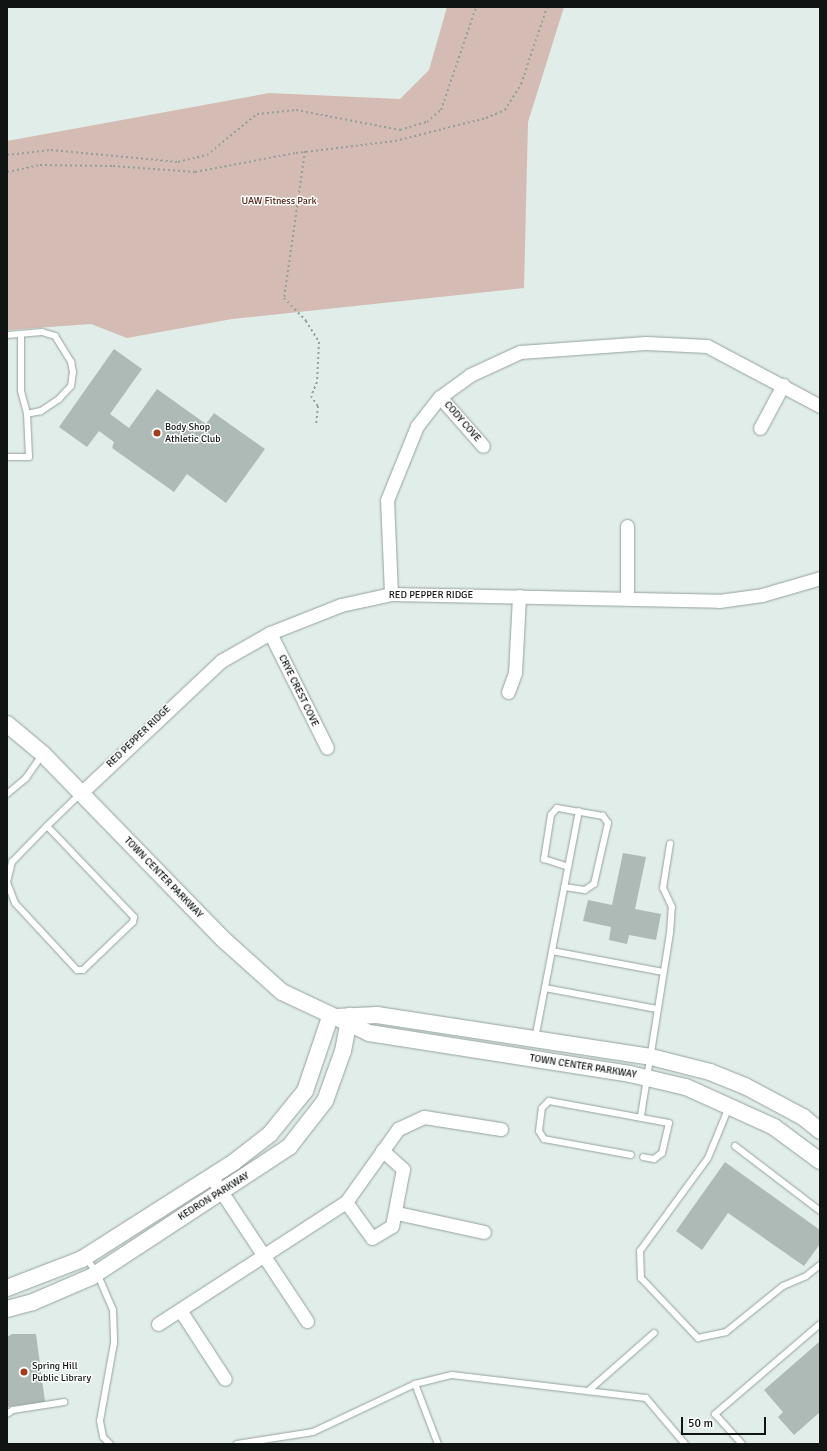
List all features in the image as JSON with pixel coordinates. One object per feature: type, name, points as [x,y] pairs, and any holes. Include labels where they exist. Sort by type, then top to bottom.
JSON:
[{"type":"street","points":[[391,594],[386,500],[417,426],[440,397],[470,375],[520,352],[646,343],[706,346],[783,385],[820,406]]},
{"type":"street","points":[[760,428],[783,385]]},
{"type":"street","name":"CODY COVE","points":[[440,397],[483,446]]},
{"type":"street","points":[[627,526],[627,598]]},
{"type":"street","name":"RED PEPPER RIDGE","points":[[81,792],[197,680],[221,661],[270,633],[341,605],[391,594],[719,601],[762,595],[820,578]]},
{"type":"street","points":[[508,692],[515,673],[519,596]]},
{"type":"street","name":"CRYE CREST COVE","points":[[270,633],[327,748]]},
{"type":"street","name":"TOWN CENTER PARKWAY","points":[[7,724],[43,754],[258,971],[282,992],[330,1017],[349,1020],[377,1015],[535,1041],[651,1057],[710,1072],[745,1086],[796,1113],[820,1131]]},
{"type":"street","name":"KEDRON PARKWAY","points":[[7,1288],[85,1257],[246,1153],[286,1118],[308,1084],[330,1017]]},
{"type":"street","name":"TOWN CENTER PARKWAY","points":[[349,1020],[369,1033],[647,1078],[686,1086],[730,1105],[774,1127],[820,1161]]},
{"type":"street","name":"KEDRON PARKWAY","points":[[7,1309],[33,1302],[97,1273],[276,1157],[303,1131],[325,1101],[343,1051],[349,1020]]},
{"type":"street","points":[[158,1324],[264,1258],[346,1202],[398,1129],[424,1117],[501,1129]]},
{"type":"street","points":[[346,1202],[372,1238],[392,1226],[397,1213],[403,1169],[382,1150]]},
{"type":"street","points":[[211,1176],[221,1194],[307,1321]]},
{"type":"street","points":[[397,1213],[484,1232]]},
{"type":"street","points":[[180,1310],[225,1378]]},
{"type":"lane","points":[[7,335],[42,332],[55,336],[71,362],[73,372],[71,386],[59,399],[41,411],[27,414]]},
{"type":"lane","points":[[7,457],[29,456],[27,414],[21,391],[21,334]]},
{"type":"lane","points":[[7,794],[26,778],[43,754]]},
{"type":"lane","points":[[47,826],[134,916],[133,922],[83,970],[77,970],[9,894],[8,872],[12,862],[47,826],[81,792]]},
{"type":"lane","points":[[564,887],[585,890],[594,884],[607,828],[603,816],[557,808],[551,814],[544,859],[568,867]]},
{"type":"lane","points":[[535,1041],[579,811]]},
{"type":"lane","points":[[641,1116],[651,1057],[672,907],[663,888],[670,844]]},
{"type":"lane","points":[[552,951],[663,972]]},
{"type":"lane","points":[[545,988],[657,1009]]},
{"type":"lane","points":[[631,1155],[544,1139],[539,1131],[542,1108],[549,1101],[669,1122],[662,1153],[654,1159],[643,1157]]},
{"type":"lane","points":[[730,1105],[708,1158],[640,1251],[640,1278],[698,1338],[726,1332],[784,1286],[820,1265]]},
{"type":"lane","points":[[735,1146],[820,1211]]},
{"type":"lane","points":[[85,1257],[97,1273],[113,1310],[114,1343],[100,1421],[103,1437],[110,1444]]},
{"type":"lane","points":[[742,1444],[715,1414],[820,1324]]},
{"type":"lane","points":[[588,1391],[654,1333]]},
{"type":"lane","points":[[237,1444],[313,1432],[415,1384],[452,1375],[646,1398],[685,1444]]},
{"type":"lane","points":[[415,1384],[438,1444]]},
{"type":"lane","points":[[7,1414],[13,1410],[64,1402]]},
{"type":"path","points":[[7,155],[50,150],[178,162],[206,155],[257,114],[296,110],[400,130],[427,122],[441,110],[476,7]]},
{"type":"path","points":[[7,172],[40,165],[113,166],[195,172],[305,152],[395,141],[505,110],[520,84],[547,7]]},
{"type":"path","points":[[305,152],[284,298],[306,321],[319,342],[317,382],[311,396],[318,406],[316,424]]},
{"type":"green space","name":"UAW Fitness Park","points":[[447,7],[564,7],[528,122],[524,288],[232,319],[127,338],[91,324],[7,330],[7,141],[269,93],[400,99],[429,70]]},
{"type":"building","points":[[114,349],[142,369],[110,414],[129,428],[157,389],[206,424],[214,413],[265,449],[226,503],[187,474],[174,492],[112,448],[114,442],[99,431],[87,447],[59,427]]},
{"type":"building","points":[[623,853],[646,857],[635,909],[661,914],[656,940],[629,935],[627,944],[609,940],[611,927],[583,921],[588,900],[612,905]]},
{"type":"building","points":[[725,1162],[820,1230],[820,1244],[804,1266],[728,1213],[702,1250],[676,1231]]},
{"type":"building","name":"Spring Hill Public Library","points":[[12,1334],[36,1334],[45,1402],[7,1407],[7,1337]]},
{"type":"building","points":[[819,1342],[820,1412],[794,1435],[778,1417],[783,1412],[764,1390]]},
{"type":"place","name":"Body Shop Athletic Club","points":[[157,433]]},
{"type":"place","name":"Spring Hill Public Library","points":[[24,1372]]}]
